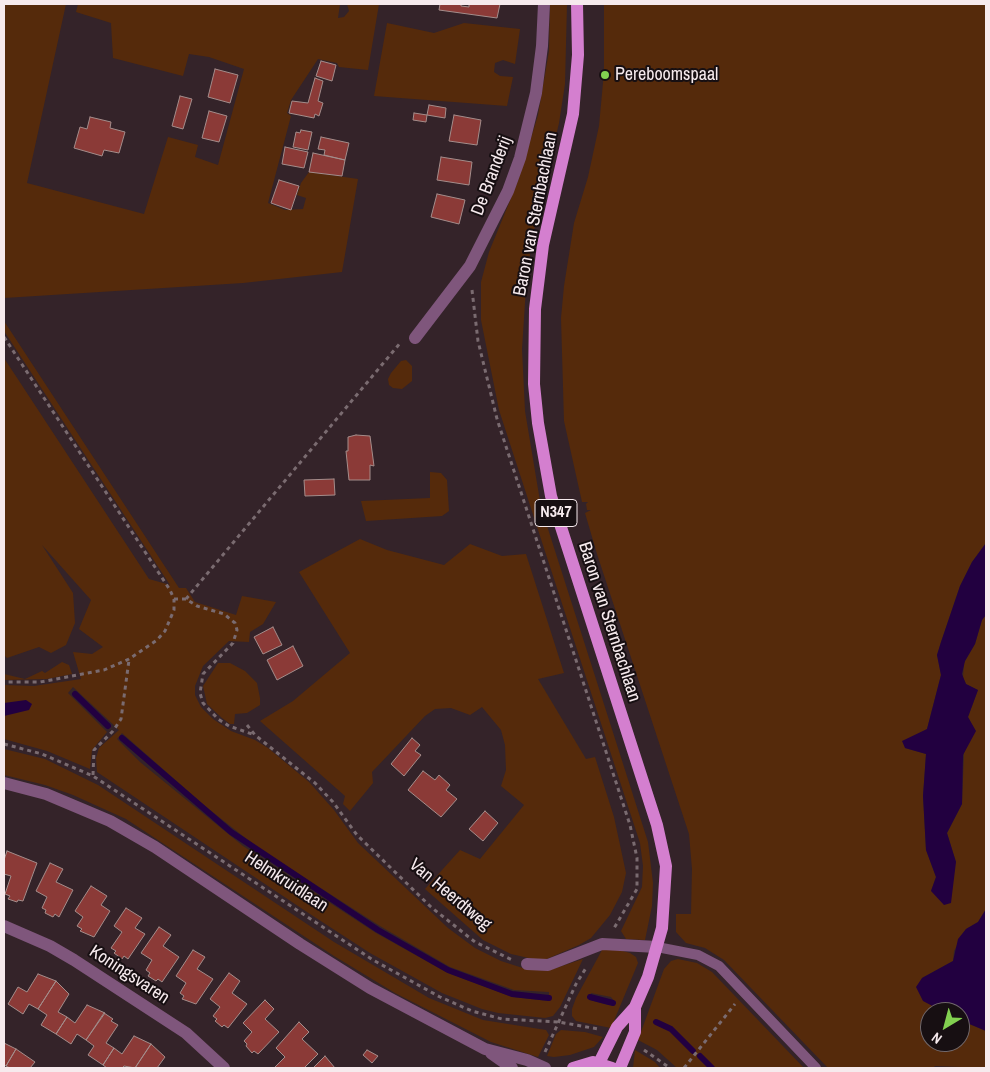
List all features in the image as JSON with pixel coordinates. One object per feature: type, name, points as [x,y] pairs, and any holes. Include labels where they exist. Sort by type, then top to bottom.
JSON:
[{"type":"main road","name":"Baron van Sternbachlaan","points":[[577,4],[578,55],[573,114],[543,245],[536,301],[534,344],[537,414],[551,496],[663,847],[666,866],[665,900],[657,947],[648,977],[635,1007],[617,1027],[599,1063]]},
{"type":"main road","name":"Baron van Sternbachlaan","points":[[620,1068],[635,1032],[635,1007]]},
{"type":"main road","points":[[572,1068],[586,1063],[599,1063],[612,1068]]},
{"type":"street","name":"De Branderij","points":[[411,336],[452,292],[470,266],[496,218],[520,158],[540,70],[544,4]]},
{"type":"street","points":[[4,782],[46,794],[118,825],[338,969],[426,1019],[485,1049],[512,1068]]},
{"type":"street","name":"Koningsvaren","points":[[4,926],[43,942],[74,960],[186,1033],[224,1068]]},
{"type":"street","points":[[527,964],[548,965],[602,944],[657,947]]},
{"type":"street","points":[[485,1049],[527,1060],[542,1067]]},
{"type":"lane","points":[[657,947],[685,951],[708,958],[719,966],[816,1068]]},
{"type":"path","points":[[470,266],[478,341],[497,419],[630,825],[637,858],[637,889],[620,920],[576,984],[558,1022],[542,1067]]},
{"type":"path","points":[[186,599],[411,336]]},
{"type":"path","points":[[4,337],[174,599],[174,610],[165,631],[150,647],[129,660],[104,670],[66,678],[40,682],[4,682]]},
{"type":"path","points":[[174,599],[186,599],[196,606],[224,614],[235,623],[237,630],[233,643],[204,674],[200,693],[208,710],[224,723],[256,735]]},
{"type":"path","points":[[93,776],[94,750],[113,731],[121,719],[129,660]]},
{"type":"path","name":"Van Heerdtweg","points":[[247,725],[256,735],[315,783],[333,802],[357,835],[448,922],[488,949],[527,964]]},
{"type":"path","name":"Helmkruidlaan","points":[[4,744],[42,754],[93,776],[373,960],[440,997],[472,1011],[502,1019],[558,1022]]},
{"type":"path","points":[[684,1068],[745,992]]},
{"type":"shaded area","points":[[4,4],[66,4],[27,183],[144,214],[168,137],[198,145],[195,157],[218,165],[244,69],[209,57],[189,54],[183,76],[113,58],[111,23],[76,12],[78,4],[340,4],[338,18],[344,17],[349,11],[347,4],[379,4],[368,70],[339,67],[337,63],[318,59],[291,100],[287,113],[291,116],[268,203],[285,210],[303,209],[306,198],[297,195],[301,183],[309,172],[358,179],[342,272],[243,283],[4,298]]},
{"type":"shaded area","points":[[550,4],[567,4],[565,84],[559,123],[535,225],[527,272],[522,349],[525,411],[541,507],[648,842],[653,883],[652,906],[645,940],[626,939],[621,931],[642,887],[643,866],[640,843],[499,410],[481,320],[481,282],[489,252],[518,181],[538,115],[549,51]]},
{"type":"shaded area","points":[[604,4],[986,4],[986,543],[972,562],[960,586],[941,642],[937,655],[941,675],[927,729],[905,748],[926,754],[923,796],[926,850],[936,877],[931,891],[956,862],[947,833],[962,804],[964,753],[974,729],[968,717],[978,690],[966,684],[963,678],[964,663],[975,644],[982,620],[986,615],[986,909],[978,922],[966,929],[954,951],[953,961],[922,978],[924,1001],[926,1002],[920,1002],[920,1052],[970,1052],[970,1024],[986,1031],[986,1068],[935,1066],[933,1068],[828,1068],[724,960],[705,948],[686,943],[676,932],[676,914],[691,914],[692,869],[689,834],[597,554],[585,513],[591,510],[587,510],[586,504],[588,502],[582,502],[564,421],[561,318],[564,286],[574,223],[588,177],[599,126],[604,72]]},
{"type":"shaded area","points":[[387,23],[434,33],[464,23],[520,29],[515,64],[503,60],[495,63],[494,72],[500,76],[513,77],[507,106],[374,96]]},
{"type":"shaded area","points":[[4,321],[179,588],[186,588],[195,602],[236,615],[242,596],[276,602],[263,624],[250,632],[249,642],[229,641],[203,666],[195,686],[195,695],[201,707],[213,719],[231,731],[255,740],[268,748],[309,782],[334,810],[358,843],[448,928],[475,948],[501,961],[529,970],[553,969],[583,959],[560,1007],[553,1016],[545,1018],[498,1013],[482,1009],[442,993],[370,953],[97,772],[96,758],[99,748],[119,730],[73,687],[68,693],[107,732],[92,750],[90,769],[47,751],[4,739],[4,685],[34,686],[81,679],[73,652],[92,654],[103,647],[79,629],[91,600],[42,545],[73,593],[75,623],[66,645],[51,653],[39,647],[7,658],[4,655],[4,358],[149,579],[170,585],[4,331]],"holes":[[[122,733],[205,806],[258,848],[380,926],[450,967],[514,990],[549,992],[549,1001],[513,997],[448,973],[376,933],[243,846],[140,762],[117,739]]]},
{"type":"shaded area","points":[[406,360],[412,366],[412,381],[402,389],[393,388],[389,385],[388,379],[401,361]]},
{"type":"shaded area","points":[[430,472],[441,473],[447,480],[449,511],[442,516],[366,521],[361,501],[430,498]]},
{"type":"shaded area","points":[[360,539],[387,550],[444,565],[470,544],[502,556],[526,554],[564,673],[538,679],[586,759],[595,757],[614,817],[626,873],[622,892],[610,915],[591,938],[579,945],[542,961],[511,954],[483,940],[425,889],[460,850],[480,859],[524,805],[501,786],[506,770],[505,745],[501,730],[482,707],[470,715],[451,708],[435,709],[425,716],[372,772],[373,783],[350,811],[343,804],[345,796],[260,721],[293,701],[350,653],[299,572]]},
{"type":"shaded area","points":[[986,543],[986,615],[982,620],[975,644],[965,661],[962,674],[966,684],[978,690],[968,717],[976,731],[963,755],[962,804],[947,833],[956,862],[951,903],[944,905],[931,891],[936,877],[926,850],[923,796],[926,754],[905,748],[902,741],[927,729],[941,675],[937,655],[941,642],[960,586],[972,562]]},
{"type":"shaded area","points":[[62,662],[69,665],[72,674],[47,679],[4,680],[4,674],[25,679],[42,671],[45,673]]},
{"type":"shaded area","points":[[218,663],[230,663],[245,671],[257,683],[260,705],[247,713],[235,714],[234,724],[230,724],[207,704],[203,686]]},
{"type":"shaded area","points":[[26,700],[32,704],[29,710],[4,716],[4,703]]},
{"type":"shaded area","points":[[4,749],[45,759],[98,785],[334,942],[429,998],[483,1020],[546,1030],[549,1035],[538,1057],[491,1042],[395,993],[334,956],[126,819],[73,795],[45,785],[4,775]]},
{"type":"shaded area","points":[[986,909],[986,1031],[970,1024],[970,1002],[925,1002],[916,987],[922,978],[953,961],[958,939],[966,929],[978,922]]},
{"type":"shaded area","points":[[612,948],[630,953],[636,957],[638,963],[611,1028],[576,1021],[572,1016],[572,1009],[576,998],[602,950]],"holes":[[[591,993],[611,997],[614,1001],[612,1005],[590,1000]]]},
{"type":"shaded area","points":[[678,959],[697,963],[712,972],[804,1068],[677,1068],[657,1050],[638,1040],[664,969],[671,961]]},
{"type":"shaded area","points":[[561,1030],[585,1032],[603,1037],[594,1047],[570,1055],[547,1056],[556,1034]]},
{"type":"shaded area","points":[[635,1050],[655,1062],[660,1068],[633,1068]]},
{"type":"building","points":[[440,4],[461,4],[461,6],[469,7],[469,4],[500,4],[497,18],[439,10]]},
{"type":"building","points":[[321,61],[336,65],[332,81],[316,76]]},
{"type":"building","points":[[215,69],[238,75],[230,103],[208,97]]},
{"type":"building","points":[[315,78],[323,81],[318,101],[323,103],[319,116],[315,114],[314,118],[289,113],[292,101],[308,103]]},
{"type":"building","points":[[180,96],[192,99],[183,129],[172,126]]},
{"type":"building","points":[[429,105],[446,108],[445,118],[427,115]]},
{"type":"building","points":[[209,111],[227,116],[219,142],[202,138]]},
{"type":"building","points":[[414,113],[427,115],[426,122],[413,120]]},
{"type":"building","points":[[454,115],[481,120],[477,145],[449,141]]},
{"type":"building","points":[[90,117],[111,122],[110,128],[125,132],[119,153],[104,150],[102,156],[74,148],[80,127],[87,129]]},
{"type":"building","points":[[301,130],[312,132],[308,150],[293,147],[296,132],[300,133]]},
{"type":"building","points":[[321,137],[349,143],[345,160],[324,155],[325,150],[318,149]]},
{"type":"building","points":[[285,147],[308,152],[304,168],[282,164]]},
{"type":"building","points":[[313,153],[345,160],[342,176],[309,172]]},
{"type":"building","points":[[441,157],[472,162],[469,185],[437,180]]},
{"type":"building","points":[[279,180],[299,186],[291,210],[271,203]]},
{"type":"building","points":[[437,194],[465,200],[459,224],[431,217]]},
{"type":"building","points":[[356,435],[370,436],[374,466],[370,465],[370,480],[349,480],[346,451],[348,451],[348,437]]},
{"type":"building","points":[[334,479],[335,495],[305,496],[304,480]]},
{"type":"building","points":[[273,627],[282,645],[263,654],[254,637]]},
{"type":"building","points":[[293,646],[303,666],[277,680],[267,660]]},
{"type":"building","points":[[412,738],[420,745],[415,751],[421,755],[404,776],[391,764]]},
{"type":"building","points":[[423,771],[435,780],[439,775],[450,785],[446,790],[457,799],[441,817],[408,790]]},
{"type":"building","points":[[485,811],[498,823],[483,841],[469,829]]},
{"type":"building","points":[[7,851],[37,863],[23,901],[18,900],[17,902],[8,899],[10,896],[5,894],[11,876],[4,874],[4,860]]},
{"type":"building","points":[[50,863],[63,869],[56,882],[73,890],[59,917],[55,914],[53,917],[45,913],[46,910],[42,908],[47,897],[36,891]]},
{"type":"building","points":[[91,886],[107,896],[101,905],[110,911],[94,937],[80,931],[82,929],[77,926],[83,917],[75,911]]},
{"type":"building","points":[[126,908],[142,918],[135,928],[145,934],[128,959],[124,956],[122,959],[111,948],[122,932],[114,926]]},
{"type":"building","points":[[159,927],[171,935],[163,946],[179,957],[162,982],[148,976],[150,973],[146,970],[152,960],[141,953]]},
{"type":"building","points":[[193,950],[205,957],[197,969],[213,979],[196,1004],[182,999],[184,996],[180,993],[186,983],[176,976]]},
{"type":"building","points":[[229,973],[240,981],[232,993],[247,1004],[228,1028],[224,1025],[222,1027],[215,1021],[217,1019],[213,1016],[220,1007],[210,999]]},
{"type":"building","points":[[38,974],[56,981],[38,1009],[29,1004],[23,1014],[8,1004],[18,987],[27,992]]},
{"type":"building","points":[[56,981],[69,994],[58,1012],[67,1017],[56,1034],[41,1025],[47,1015],[38,1009]]},
{"type":"building","points":[[265,1000],[274,1009],[265,1019],[279,1032],[258,1054],[254,1051],[252,1053],[244,1041],[252,1032],[243,1023]]},
{"type":"building","points":[[87,1005],[105,1013],[86,1040],[77,1034],[71,1044],[56,1034],[67,1017],[75,1023]]},
{"type":"building","points":[[104,1013],[113,1019],[111,1021],[118,1025],[106,1043],[114,1048],[103,1065],[88,1055],[94,1046],[86,1040]]},
{"type":"building","points":[[299,1022],[309,1032],[302,1039],[318,1054],[304,1068],[274,1068],[285,1057],[276,1048]]},
{"type":"building","points":[[134,1036],[151,1044],[135,1068],[124,1066],[122,1068],[107,1068],[103,1065],[114,1048],[122,1054]]},
{"type":"building","points":[[4,1043],[16,1049],[6,1066],[4,1065]]},
{"type":"building","points":[[151,1044],[165,1057],[157,1068],[135,1068]]},
{"type":"building","points":[[16,1049],[35,1062],[30,1068],[10,1068],[6,1066]]},
{"type":"building","points":[[367,1050],[378,1056],[372,1063],[363,1055]]},
{"type":"building","points":[[325,1056],[335,1068],[313,1068]]},
{"type":"waterway","points":[[75,694],[108,726]]},
{"type":"waterway","points":[[122,738],[231,832],[378,930],[448,970],[512,994],[549,998]]},
{"type":"waterway","points":[[590,997],[613,1003]]},
{"type":"waterway","points":[[656,1022],[671,1029],[693,1051]]},
{"type":"waterway","points":[[700,1056],[712,1068]]},
{"type":"place","name":"Pereboomspaal","points":[[605,75]]}]
